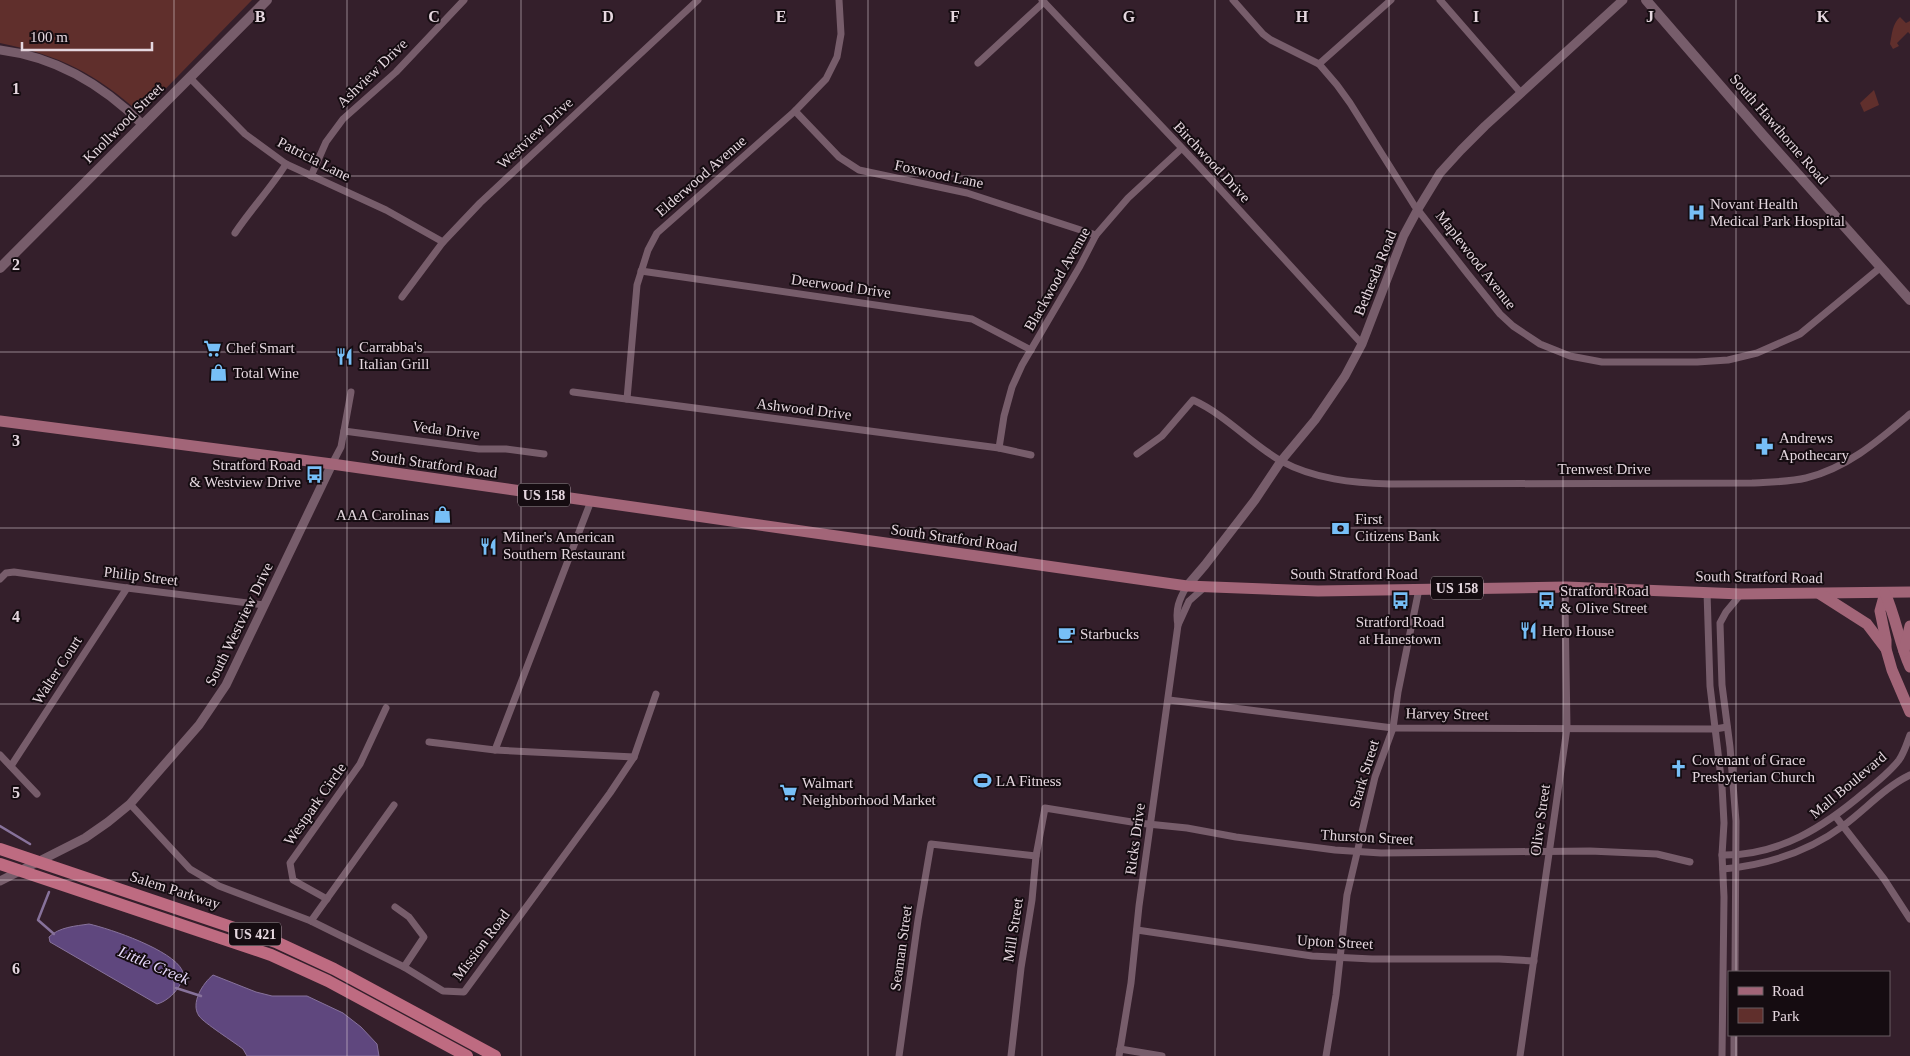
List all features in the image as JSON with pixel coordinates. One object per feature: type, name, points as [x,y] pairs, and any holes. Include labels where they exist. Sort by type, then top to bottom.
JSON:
[{"type":"highway","name":"Salem Parkway","points":[[0,850],[276,942],[334,969],[494,1056]]},
{"type":"highway","name":"Salem Parkway","points":[[0,864],[271,955],[328,981],[467,1056]]},
{"type":"main road","name":"Knollwood Street","points":[[0,268],[267,0]]},
{"type":"main road","name":"South Hawthorne Road","points":[[1646,0],[1910,300]]},
{"type":"main road","name":"South Stratford Road","points":[[0,421],[332,464],[1187,586],[1318,591],[1566,587],[1741,594],[1910,592]]},
{"type":"main road","points":[[1885,593],[1880,611],[1886,649],[1892,670],[1910,712]]},
{"type":"main road","points":[[1885,593],[1910,667]]},
{"type":"main road","points":[[1820,594],[1867,624],[1886,649]]},
{"type":"main road","points":[[1904,651],[1910,626]]},
{"type":"street","name":"Ashview Drive","points":[[311,176],[326,142],[343,120],[396,72],[464,0]]},
{"type":"street","name":"Westview Drive","points":[[402,297],[444,242],[480,203],[698,0]]},
{"type":"street","name":"Elderwood Avenue","points":[[627,399],[637,285],[648,250],[657,233],[795,111],[826,78],[836,57],[841,34],[839,0]]},
{"type":"street","name":"Maplewood Avenue","points":[[1234,0],[1267,37],[1283,47],[1319,64],[1346,97],[1418,209],[1495,308],[1513,326],[1540,344],[1570,356],[1602,362],[1728,360],[1757,353],[1800,334],[1881,267]]},
{"type":"street","points":[[1319,64],[1391,0]]},
{"type":"street","points":[[1440,0],[1521,93]]},
{"type":"street","name":"Bethesda Road","points":[[1187,586],[1202,570],[1255,500],[1281,461],[1330,398],[1362,344],[1404,235],[1440,173],[1460,150],[1623,0]]},
{"type":"street","points":[[978,63],[1043,1]]},
{"type":"street","name":"Birchwood Drive","points":[[1043,1],[1362,344]]},
{"type":"street","points":[[0,50],[35,57],[69,70],[103,90],[126,108],[143,125]]},
{"type":"street","name":"Patricia Lane","points":[[189,77],[245,134],[286,164],[355,195],[444,242]]},
{"type":"street","name":"Foxwood Lane","points":[[795,111],[832,151],[848,165],[859,170],[967,193],[1096,235]]},
{"type":"street","name":"Blackwood Avenue","points":[[999,448],[1004,416],[1012,387],[1096,235],[1128,198],[1181,149]]},
{"type":"street","points":[[235,233],[252,208],[272,186],[286,164]]},
{"type":"street","name":"Deerwood Drive","points":[[641,271],[972,319],[1032,350]]},
{"type":"street","points":[[332,464],[341,447],[350,392]]},
{"type":"street","name":"Ashwood Drive","points":[[573,392],[999,448],[1031,455]]},
{"type":"street","name":"Trenwest Drive","points":[[1137,454],[1162,436],[1193,400],[1209,407],[1281,461],[1317,475],[1353,483],[1771,482],[1805,478],[1842,465],[1877,443],[1910,414]]},
{"type":"street","name":"Veda Drive","points":[[344,431],[479,449],[506,449],[544,454]]},
{"type":"street","name":"South Westview Drive","points":[[0,881],[85,838],[108,822],[130,804],[199,725],[221,693],[332,464]]},
{"type":"street","points":[[495,750],[591,501]]},
{"type":"street","name":"Philip Street","points":[[0,579],[6,573],[14,572],[264,605]]},
{"type":"street","name":"Ricks Drive","points":[[1178,625],[1176,615],[1179,599],[1187,586]]},
{"type":"street","name":"Ricks Drive","points":[[1119,1053],[1131,983],[1178,625],[1189,601],[1206,586]]},
{"type":"street","name":"Olive Street","points":[[1520,1056],[1567,728],[1566,587]]},
{"type":"street","name":"Walter Court","points":[[11,766],[126,588]]},
{"type":"street","name":"Stark Street","points":[[1326,1056],[1347,895],[1356,850],[1375,777],[1393,728],[1398,692],[1419,589]]},
{"type":"street","points":[[1707,592],[1709,608],[1708,655],[1723,814],[1722,855],[1726,991],[1722,1056]]},
{"type":"street","points":[[1735,971],[1736,821],[1734,784],[1722,685],[1720,623],[1726,612],[1741,594]]},
{"type":"street","points":[[429,742],[495,750],[634,757],[656,694]]},
{"type":"street","name":"Harvey Street","points":[[1169,700],[1393,728],[1715,729],[1727,727]]},
{"type":"street","name":"Westpark Circle","points":[[327,899],[294,880],[290,863],[360,764],[386,708]]},
{"type":"street","name":"Mall Boulevard","points":[[1722,855],[1735,855],[1775,847],[1813,831],[1836,816],[1885,775],[1900,759],[1910,735]]},
{"type":"street","points":[[0,755],[37,794]]},
{"type":"street","name":"Mission Road","points":[[130,804],[190,869],[219,886],[311,921],[404,967],[443,991],[464,992],[610,793],[634,757]]},
{"type":"street","name":"Mall Boulevard","points":[[1723,869],[1756,864],[1792,854],[1820,843],[1844,826],[1894,783],[1910,775]]},
{"type":"street","points":[[311,921],[394,805]]},
{"type":"street","name":"Thurston Street","points":[[1045,808],[1335,850],[1381,853],[1549,851],[1657,854],[1690,862]]},
{"type":"street","name":"Mill Street","points":[[1010,1056],[1032,900],[1036,856],[1045,808]]},
{"type":"street","points":[[1836,816],[1910,919]]},
{"type":"street","points":[[1790,841],[1792,854]]},
{"type":"street","name":"Seaman Street","points":[[899,1056],[918,920],[931,844],[1036,856]]},
{"type":"street","points":[[395,907],[409,917],[424,937],[404,967]]},
{"type":"street","points":[[1723,910],[1736,910]]},
{"type":"street","name":"Upton Street","points":[[1137,930],[1235,943],[1285,953],[1340,958],[1534,961]]},
{"type":"street","points":[[1734,1036],[1734,1056]]},
{"type":"street","points":[[1119,1053],[1162,1056]]},
{"type":"green space","points":[[0,0],[252,0],[141,114],[108,87],[76,68],[41,54],[0,43]]},
{"type":"green space","points":[[1900,17],[1906,23],[1910,21],[1910,34],[1908,32],[1897,43],[1899,46],[1893,49],[1890,44],[1892,33],[1895,23]]},
{"type":"green space","points":[[1874,90],[1879,105],[1864,112],[1860,103]]},
{"type":"water","points":[[89,924],[140,941],[176,962],[183,972],[178,988],[169,998],[157,1004],[50,942],[49,937],[58,931],[68,927]]},
{"type":"water","points":[[213,975],[256,992],[272,996],[307,996],[343,1013],[361,1027],[377,1044],[379,1056],[247,1056],[243,1049],[199,1016],[196,1005],[197,999],[205,983]]},
{"type":"waterway","name":"Little Creek","points":[[0,826],[30,844]]},
{"type":"waterway","name":"Little Creek","points":[[49,892],[38,920],[54,934]]},
{"type":"waterway","name":"Little Creek","points":[[176,988],[201,996]]},
{"type":"place","name":"Novant Health Medical Park Hospital","points":[[1696,213]]},
{"type":"place","name":"Chef Smart","points":[[212,348]]},
{"type":"place","name":"Carrabba's Italian Grill","points":[[345,356]]},
{"type":"place","name":"Total Wine","points":[[219,373]]},
{"type":"place","name":"Andrews Apothecary","points":[[1765,447]]},
{"type":"place","name":"Stratford Road & Westview Drive","points":[[315,474]]},
{"type":"place","name":"AAA Carolinas","points":[[443,515]]},
{"type":"place","name":"First Citizens Bank","points":[[1341,528]]},
{"type":"place","name":"Milner's American Southern Restaurant","points":[[489,546]]},
{"type":"place","name":"Stratford Road & Olive Street","points":[[1546,600]]},
{"type":"place","name":"Stratford Road at Hanestown","points":[[1400,601]]},
{"type":"place","name":"Hero House","points":[[1528,631]]},
{"type":"place","name":"Starbucks","points":[[1066,634]]},
{"type":"place","name":"Covenant of Grace Presbyterian Church","points":[[1678,769]]},
{"type":"place","name":"LA Fitness","points":[[982,781]]},
{"type":"place","name":"Walmart Neighborhood Market","points":[[788,792]]}]
